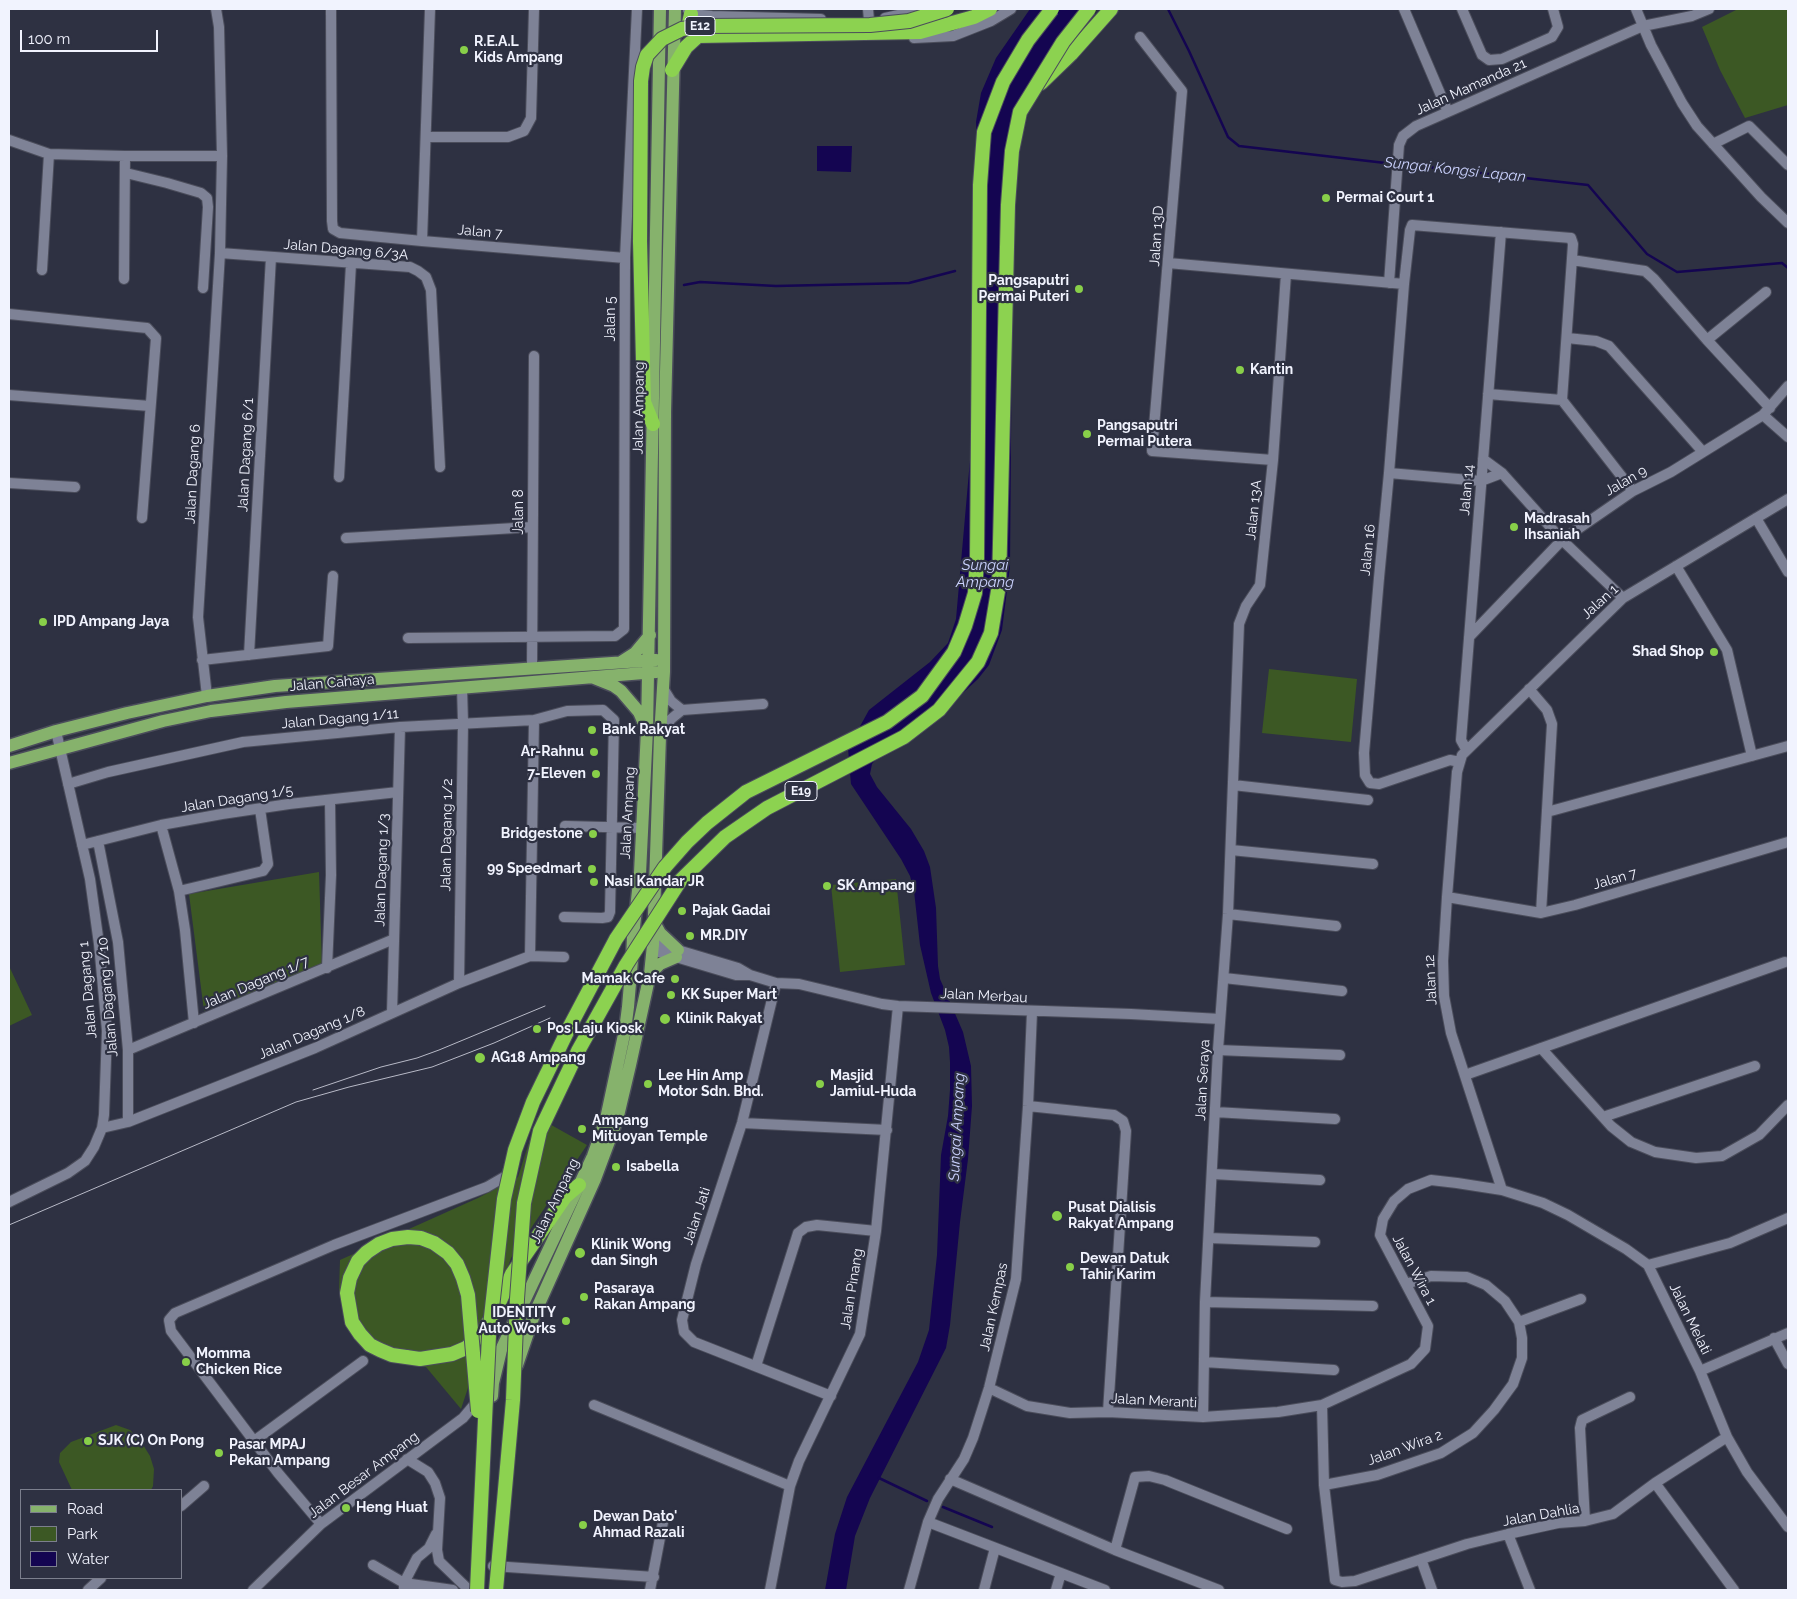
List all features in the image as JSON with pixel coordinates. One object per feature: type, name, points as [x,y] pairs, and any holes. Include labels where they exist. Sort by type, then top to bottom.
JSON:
[{"type":"highway","name":"E12","points":[[657,416],[644,402],[640,241],[640,81],[642,67],[647,55],[662,39],[682,29],[702,26],[870,25],[909,21],[947,9]]},
{"type":"highway","name":"E12","points":[[672,70],[686,46],[698,36],[920,32],[974,17],[990,9]]},
{"type":"highway","name":"E19","points":[[477,1590],[489,1335],[504,1199],[515,1150],[533,1102],[569,1028],[616,939],[665,867],[687,842],[707,823],[746,792],[887,722],[922,696],[954,652],[964,626],[975,593],[978,558],[980,184],[984,132],[1003,82],[1028,40],[1052,9]]},
{"type":"highway","name":"E19","points":[[496,1590],[513,1400],[517,1299],[524,1203],[540,1131],[578,1051],[626,965],[680,882],[725,837],[767,808],[904,737],[939,710],[978,662],[991,633],[999,584],[1008,205],[1012,151],[1020,112],[1063,42],[1090,9]]},
{"type":"highway","points":[[1036,88],[1071,54],[1111,9]]},
{"type":"highway","points":[[689,12],[691,29],[698,36]]},
{"type":"highway","points":[[483,1466],[468,1295],[457,1264],[448,1253],[434,1243],[421,1238],[392,1239],[379,1244],[367,1252],[358,1261],[350,1278],[346,1292],[352,1322],[370,1345],[392,1355],[406,1357],[420,1358],[452,1354],[466,1348],[482,1334],[498,1306],[512,1274],[565,1197],[580,1184]]},
{"type":"main road","name":"Jalan Ampang","points":[[490,1590],[508,1391],[534,1315],[595,1178],[617,1120],[650,974],[653,945],[664,666],[657,416],[660,9]]},
{"type":"main road","name":"Jalan Ampang","points":[[471,1590],[489,1441],[493,1383],[501,1350],[593,1156],[606,1119],[625,1030],[643,828],[657,416],[673,114],[672,70],[675,9]]},
{"type":"main road","points":[[621,662],[635,653],[650,635]]},
{"type":"main road","name":"Jalan Cahaya","points":[[9,746],[56,731],[127,713],[207,696],[275,686],[621,662],[664,666]]},
{"type":"main road","name":"Jalan Cahaya","points":[[9,763],[162,721],[211,712],[286,702],[591,677],[649,666]]},
{"type":"main road","points":[[591,677],[614,686],[621,691],[638,712],[647,730]]},
{"type":"main road","points":[[632,960],[642,948],[653,945],[645,936],[647,898],[640,873]]},
{"type":"main road","points":[[650,974],[660,964],[677,954],[660,933],[654,922]]},
{"type":"street","name":"Jalan Dagang 6","points":[[207,696],[198,617],[220,254],[222,156],[219,28],[216,9]]},
{"type":"street","name":"Jalan 7","points":[[331,9],[333,228],[340,233],[625,258]]},
{"type":"street","points":[[422,241],[430,9]]},
{"type":"street","points":[[427,137],[508,137],[524,131],[531,118],[534,9]]},
{"type":"street","name":"Jalan 5","points":[[532,637],[615,636],[624,629],[625,258],[637,9]]},
{"type":"street","points":[[868,9],[869,20]]},
{"type":"street","points":[[689,12],[869,20],[926,9]]},
{"type":"street","points":[[859,33],[910,38],[953,36],[991,21],[1011,9]]},
{"type":"street","points":[[1404,9],[1448,112]]},
{"type":"street","points":[[1462,9],[1482,55],[1489,60],[1502,59],[1552,37],[1558,27],[1553,9]]},
{"type":"street","points":[[1636,9],[1651,45],[1682,103],[1697,126],[1761,197],[1788,223]]},
{"type":"street","name":"Jalan Mamanda 21","points":[[1389,283],[1399,145],[1404,136],[1416,126],[1643,26],[1692,16],[1709,9]]},
{"type":"street","name":"Jalan 13D","points":[[1140,37],[1182,91],[1152,451],[1273,460]]},
{"type":"street","points":[[1713,144],[1749,126],[1788,164]]},
{"type":"street","points":[[9,140],[50,154],[222,156]]},
{"type":"street","points":[[42,270],[50,154]]},
{"type":"street","points":[[124,279],[125,156]]},
{"type":"street","points":[[126,173],[201,193],[207,198],[203,288]]},
{"type":"street","name":"Jalan 16","points":[[1460,762],[1450,760],[1380,784],[1370,783],[1365,775],[1364,753],[1410,230],[1412,225],[1501,232]]},
{"type":"street","points":[[1501,232],[1570,238],[1573,244],[1562,400],[1633,491]]},
{"type":"street","name":"Jalan 14","points":[[1466,749],[1461,740],[1501,232]]},
{"type":"street","name":"Jalan Dagang 6/3A","points":[[220,254],[410,267],[426,277],[431,290],[440,467]]},
{"type":"street","name":"Jalan Dagang 6/1","points":[[249,655],[271,258]]},
{"type":"street","points":[[1572,260],[1645,271],[1707,340],[1788,437]]},
{"type":"street","points":[[1168,263],[1404,284]]},
{"type":"street","points":[[339,477],[351,264]]},
{"type":"street","name":"Jalan 13A","points":[[1234,744],[1239,624],[1246,606],[1260,585],[1273,460],[1286,274]]},
{"type":"street","points":[[1707,340],[1766,292]]},
{"type":"street","points":[[9,314],[147,328],[156,338],[142,518]]},
{"type":"street","points":[[1567,338],[1596,341],[1609,346],[1703,452]]},
{"type":"street","name":"Jalan 8","points":[[532,669],[534,356]]},
{"type":"street","name":"Jalan 9","points":[[1469,637],[1562,540],[1633,491],[1671,472],[1766,412],[1788,386]]},
{"type":"street","points":[[1488,394],[1562,400]]},
{"type":"street","points":[[9,395],[150,406]]},
{"type":"street","points":[[1483,459],[1502,473],[1562,540],[1623,598]]},
{"type":"street","points":[[1389,474],[1481,481],[1502,473]]},
{"type":"street","points":[[9,483],[75,487]]},
{"type":"street","name":"Jalan 1","points":[[1460,762],[1466,749],[1623,598],[1788,499]]},
{"type":"street","points":[[1756,518],[1788,572]]},
{"type":"street","points":[[346,538],[532,527]]},
{"type":"street","points":[[1676,566],[1726,650],[1752,756]]},
{"type":"street","points":[[202,660],[328,646],[333,576]]},
{"type":"street","points":[[408,638],[532,637]]},
{"type":"street","name":"Jalan Dagang 1/2","points":[[459,983],[462,687]]},
{"type":"street","points":[[663,688],[671,701],[682,710]]},
{"type":"street","points":[[1528,689],[1547,710],[1552,724],[1541,913]]},
{"type":"street","points":[[660,736],[671,719],[682,710],[763,704]]},
{"type":"street","name":"Jalan Dagang 1/11","points":[[68,784],[108,772],[243,742],[400,727],[534,720],[567,711],[603,710],[614,720],[612,827]]},
{"type":"street","points":[[534,720],[530,956],[564,956]]},
{"type":"street","name":"Jalan Dagang 1/3","points":[[392,1013],[400,727]]},
{"type":"street","name":"Jalan Dagang 1","points":[[9,1202],[68,1173],[84,1161],[94,1147],[102,1128],[104,1116],[107,1031],[99,944],[90,880],[56,731]]},
{"type":"street","name":"Jalan Seraya","points":[[1203,1417],[1205,1302],[1218,1050],[1228,914],[1234,744]]},
{"type":"street","points":[[1547,812],[1788,746]]},
{"type":"street","name":"Jalan 12","points":[[1460,762],[1457,772],[1447,897],[1443,961],[1444,996],[1450,1033],[1502,1190]]},
{"type":"street","points":[[1233,786],[1368,800]]},
{"type":"street","name":"Jalan Dagang 1/5","points":[[82,846],[161,826],[222,814],[289,804],[398,792]]},
{"type":"street","points":[[327,968],[331,874],[330,800]]},
{"type":"street","points":[[179,891],[263,871],[268,864],[260,809]]},
{"type":"street","points":[[161,826],[179,891],[194,1023]]},
{"type":"street","points":[[565,826],[643,828]]},
{"type":"street","points":[[564,916],[608,917],[611,896],[612,827]]},
{"type":"street","name":"Jalan Dagang 1/10","points":[[98,841],[118,942],[128,1050],[128,1122]]},
{"type":"street","name":"Jalan 7","points":[[1447,897],[1541,913],[1575,905],[1788,842]]},
{"type":"street","points":[[1231,850],[1373,864]]},
{"type":"street","points":[[1228,914],[1336,926]]},
{"type":"street","name":"Jalan Dagang 1/7","points":[[128,1050],[394,939]]},
{"type":"street","name":"Jalan Merbau","points":[[653,945],[661,945],[677,954],[736,975],[750,975],[776,983],[799,984],[882,1004],[1220,1019]]},
{"type":"street","name":"Jalan Dagang 1/8","points":[[102,1128],[128,1122],[315,1048],[459,983],[530,956]]},
{"type":"street","points":[[1465,1075],[1786,962]]},
{"type":"street","points":[[1224,978],[1342,991]]},
{"type":"street","name":"Jalan Jati","points":[[776,983],[742,1123],[696,1264],[682,1320],[684,1332],[694,1342],[830,1396]]},
{"type":"street","name":"Jalan Pinang","points":[[770,1590],[790,1486],[860,1334],[876,1231],[887,1130],[892,1052],[903,1006]]},
{"type":"street","name":"Jalan Kempas","points":[[909,1590],[928,1522],[938,1499],[964,1459],[973,1438],[989,1388],[1016,1279],[1028,1106],[1032,1012]]},
{"type":"street","points":[[1541,1048],[1603,1117],[1631,1142],[1655,1152],[1696,1158],[1722,1156],[1759,1135],[1788,1105]]},
{"type":"street","points":[[1218,1050],[1340,1055]]},
{"type":"street","points":[[1603,1117],[1755,1066]]},
{"type":"street","points":[[321,1524],[278,1473],[170,1330],[168,1320],[175,1313],[334,1245],[497,1182],[506,1176],[511,1167],[550,1077]]},
{"type":"street","points":[[1028,1106],[1114,1115],[1123,1121],[1126,1131],[1108,1412]]},
{"type":"street","points":[[1215,1112],[1336,1118]]},
{"type":"street","points":[[742,1123],[887,1130]]},
{"type":"street","points":[[1213,1174],[1320,1180]]},
{"type":"street","name":"Jalan Wira 1","points":[[1322,1405],[1411,1364],[1425,1349],[1428,1326],[1380,1235],[1383,1219],[1394,1201],[1408,1189],[1431,1180],[1502,1190]]},
{"type":"street","name":"Jalan Melati","points":[[1502,1190],[1543,1203],[1568,1215],[1626,1249],[1648,1265],[1700,1371],[1727,1437],[1747,1472],[1788,1527]]},
{"type":"street","points":[[1648,1265],[1730,1242],[1788,1218]]},
{"type":"street","points":[[756,1366],[798,1233],[806,1227],[817,1225],[876,1231]]},
{"type":"street","points":[[1209,1238],[1315,1242]]},
{"type":"street","name":"Jalan Wira 2","points":[[1324,1485],[1377,1476],[1441,1453],[1473,1433],[1494,1410],[1512,1384],[1522,1358],[1522,1338],[1519,1322],[1505,1301],[1486,1285],[1467,1277],[1431,1276],[1406,1284]]},
{"type":"street","points":[[1519,1322],[1581,1299]]},
{"type":"street","points":[[1205,1302],[1373,1306]]},
{"type":"street","points":[[1700,1371],[1788,1333]]},
{"type":"street","points":[[1774,1338],[1788,1364]]},
{"type":"street","points":[[254,1441],[363,1361]]},
{"type":"street","points":[[1204,1362],[1334,1370]]},
{"type":"street","name":"Jalan Besar Ampang","points":[[253,1590],[321,1524],[463,1418],[493,1383]]},
{"type":"street","name":"Jalan Meranti","points":[[989,1388],[1027,1406],[1070,1413],[1108,1412],[1203,1417],[1278,1412],[1322,1405]]},
{"type":"street","points":[[1585,1521],[1580,1428],[1582,1420],[1630,1397]]},
{"type":"street","points":[[594,1405],[790,1486]]},
{"type":"street","points":[[1322,1405],[1324,1485]]},
{"type":"street","name":"Jalan Dahlia","points":[[1324,1485],[1335,1580],[1342,1582],[1355,1581],[1467,1544],[1508,1534],[1558,1524],[1585,1521],[1613,1514],[1655,1482],[1727,1437]]},
{"type":"street","points":[[407,1459],[428,1472],[435,1483],[440,1498],[437,1532],[439,1561],[471,1590]]},
{"type":"street","points":[[1115,1550],[1135,1476],[1150,1476],[1165,1480],[1287,1529]]},
{"type":"street","points":[[950,1479],[1115,1550],[1219,1590]]},
{"type":"street","points":[[1655,1482],[1734,1590]]},
{"type":"street","points":[[182,1505],[204,1486]]},
{"type":"street","points":[[650,1590],[663,1522]]},
{"type":"street","points":[[928,1522],[1105,1590]]},
{"type":"street","points":[[404,1587],[417,1558],[429,1548],[437,1532]]},
{"type":"street","points":[[1508,1534],[1530,1590]]},
{"type":"street","points":[[984,1590],[995,1548]]},
{"type":"street","points":[[1421,1559],[1432,1590]]},
{"type":"street","points":[[373,1565],[404,1587],[453,1590]]},
{"type":"street","points":[[492,1566],[654,1577]]},
{"type":"street","points":[[1056,1590],[1061,1573]]},
{"type":"street","points":[[88,1590],[100,1579]]},
{"type":"green space","points":[[1738,9],[1788,9],[1788,105],[1745,118],[1720,70],[1702,27]]},
{"type":"green space","points":[[1269,669],[1357,679],[1351,742],[1262,733]]},
{"type":"green space","points":[[319,872],[322,965],[204,1011],[189,894]]},
{"type":"green space","points":[[896,879],[905,965],[840,972],[831,885]]},
{"type":"green space","points":[[9,966],[32,1015],[9,1026]]},
{"type":"green space","points":[[537,1117],[587,1145],[511,1258],[461,1409],[426,1367],[382,1358],[346,1317],[339,1291],[340,1260],[478,1198],[518,1177]]},
{"type":"green space","points":[[116,1425],[130,1430],[140,1440],[150,1456],[154,1469],[152,1489],[72,1489],[59,1462],[60,1453],[71,1442]]},
{"type":"water","name":"Sungai Ampang","points":[[1030,9],[1084,9],[1021,112],[1013,191],[1010,566],[1002,630],[989,665],[978,679],[952,703],[877,758],[872,764],[870,774],[877,787],[911,829],[924,851],[930,867],[936,908],[940,979],[963,1032],[971,1066],[972,1106],[968,1159],[950,1325],[946,1348],[870,1498],[855,1536],[846,1590],[825,1590],[835,1534],[847,1497],[918,1362],[929,1330],[937,1255],[941,1155],[948,1116],[950,1090],[949,1047],[945,1030],[931,993],[920,945],[914,891],[910,876],[901,859],[851,784],[848,748],[869,710],[930,662],[948,643],[956,619],[985,290],[976,122],[981,93],[996,58]]},
{"type":"water","points":[[817,146],[852,146],[851,172],[817,171]]},
{"type":"waterway","name":"Sungai Kongsi Lapan","points":[[1168,9],[1228,137],[1239,146],[1394,164]]},
{"type":"waterway","name":"Sungai Kongsi Lapan","points":[[1400,164],[1588,185],[1647,254],[1677,272],[1782,263],[1788,268]]},
{"type":"waterway","points":[[684,285],[700,282],[776,286],[909,283],[955,271]]},
{"type":"waterway","points":[[879,1478],[927,1501]]},
{"type":"waterway","points":[[943,1507],[992,1527]]},
{"type":"tram line","points":[[313,1090],[381,1067],[417,1058],[545,1006]]},
{"type":"tram line","points":[[9,1225],[296,1102],[432,1067],[494,1043],[550,1018]]},
{"type":"place","name":"R.E.A.L Kids Ampang","points":[[464,50]]},
{"type":"place","name":"Permai Court 1","points":[[1326,198]]},
{"type":"place","name":"Pangsaputri Permai Puteri","points":[[1079,289]]},
{"type":"place","name":"Kantin","points":[[1240,370]]},
{"type":"place","name":"Pangsaputri Permai Putera","points":[[1087,434]]},
{"type":"place","name":"Madrasah Ihsaniah","points":[[1514,527]]},
{"type":"place","name":"IPD Ampang Jaya","points":[[43,622]]},
{"type":"place","name":"Shad Shop","points":[[1714,652]]},
{"type":"place","name":"Bank Rakyat","points":[[592,730]]},
{"type":"place","name":"Ar-Rahnu","points":[[594,752]]},
{"type":"place","name":"7-Eleven","points":[[596,774]]},
{"type":"place","name":"Bridgestone","points":[[593,834]]},
{"type":"place","name":"99 Speedmart","points":[[592,869]]},
{"type":"place","name":"Nasi Kandar JR","points":[[594,882]]},
{"type":"place","name":"SK Ampang","points":[[827,886]]},
{"type":"place","name":"Pajak Gadai","points":[[682,911]]},
{"type":"place","name":"MR.DIY","points":[[690,936]]},
{"type":"place","name":"Mamak Cafe","points":[[675,979]]},
{"type":"place","name":"KK Super Mart","points":[[671,995]]},
{"type":"place","name":"Klinik Rakyat","points":[[665,1019]]},
{"type":"place","name":"Pos Laju Kiosk","points":[[537,1029]]},
{"type":"place","name":"AG18 Ampang","points":[[480,1058]]},
{"type":"place","name":"Lee Hin Amp Motor Sdn. Bhd.","points":[[648,1084]]},
{"type":"place","name":"Masjid Jamiul-Huda","points":[[820,1084]]},
{"type":"place","name":"Ampang Mituoyan Temple","points":[[582,1129]]},
{"type":"place","name":"Isabella","points":[[616,1167]]},
{"type":"place","name":"Pusat Dialisis Rakyat Ampang","points":[[1057,1216]]},
{"type":"place","name":"Klinik Wong dan Singh","points":[[580,1253]]},
{"type":"place","name":"Dewan Datuk Tahir Karim","points":[[1070,1267]]},
{"type":"place","name":"Pasaraya Rakan Ampang","points":[[584,1297]]},
{"type":"place","name":"IDENTITY Auto Works","points":[[566,1321]]},
{"type":"place","name":"Momma Chicken Rice","points":[[186,1362]]},
{"type":"place","name":"SJK (C) On Pong","points":[[88,1441]]},
{"type":"place","name":"Pasar MPAJ Pekan Ampang","points":[[219,1453]]},
{"type":"place","name":"Heng Huat","points":[[346,1508]]},
{"type":"place","name":"Dewan Dato' Ahmad Razali","points":[[583,1525]]}]
